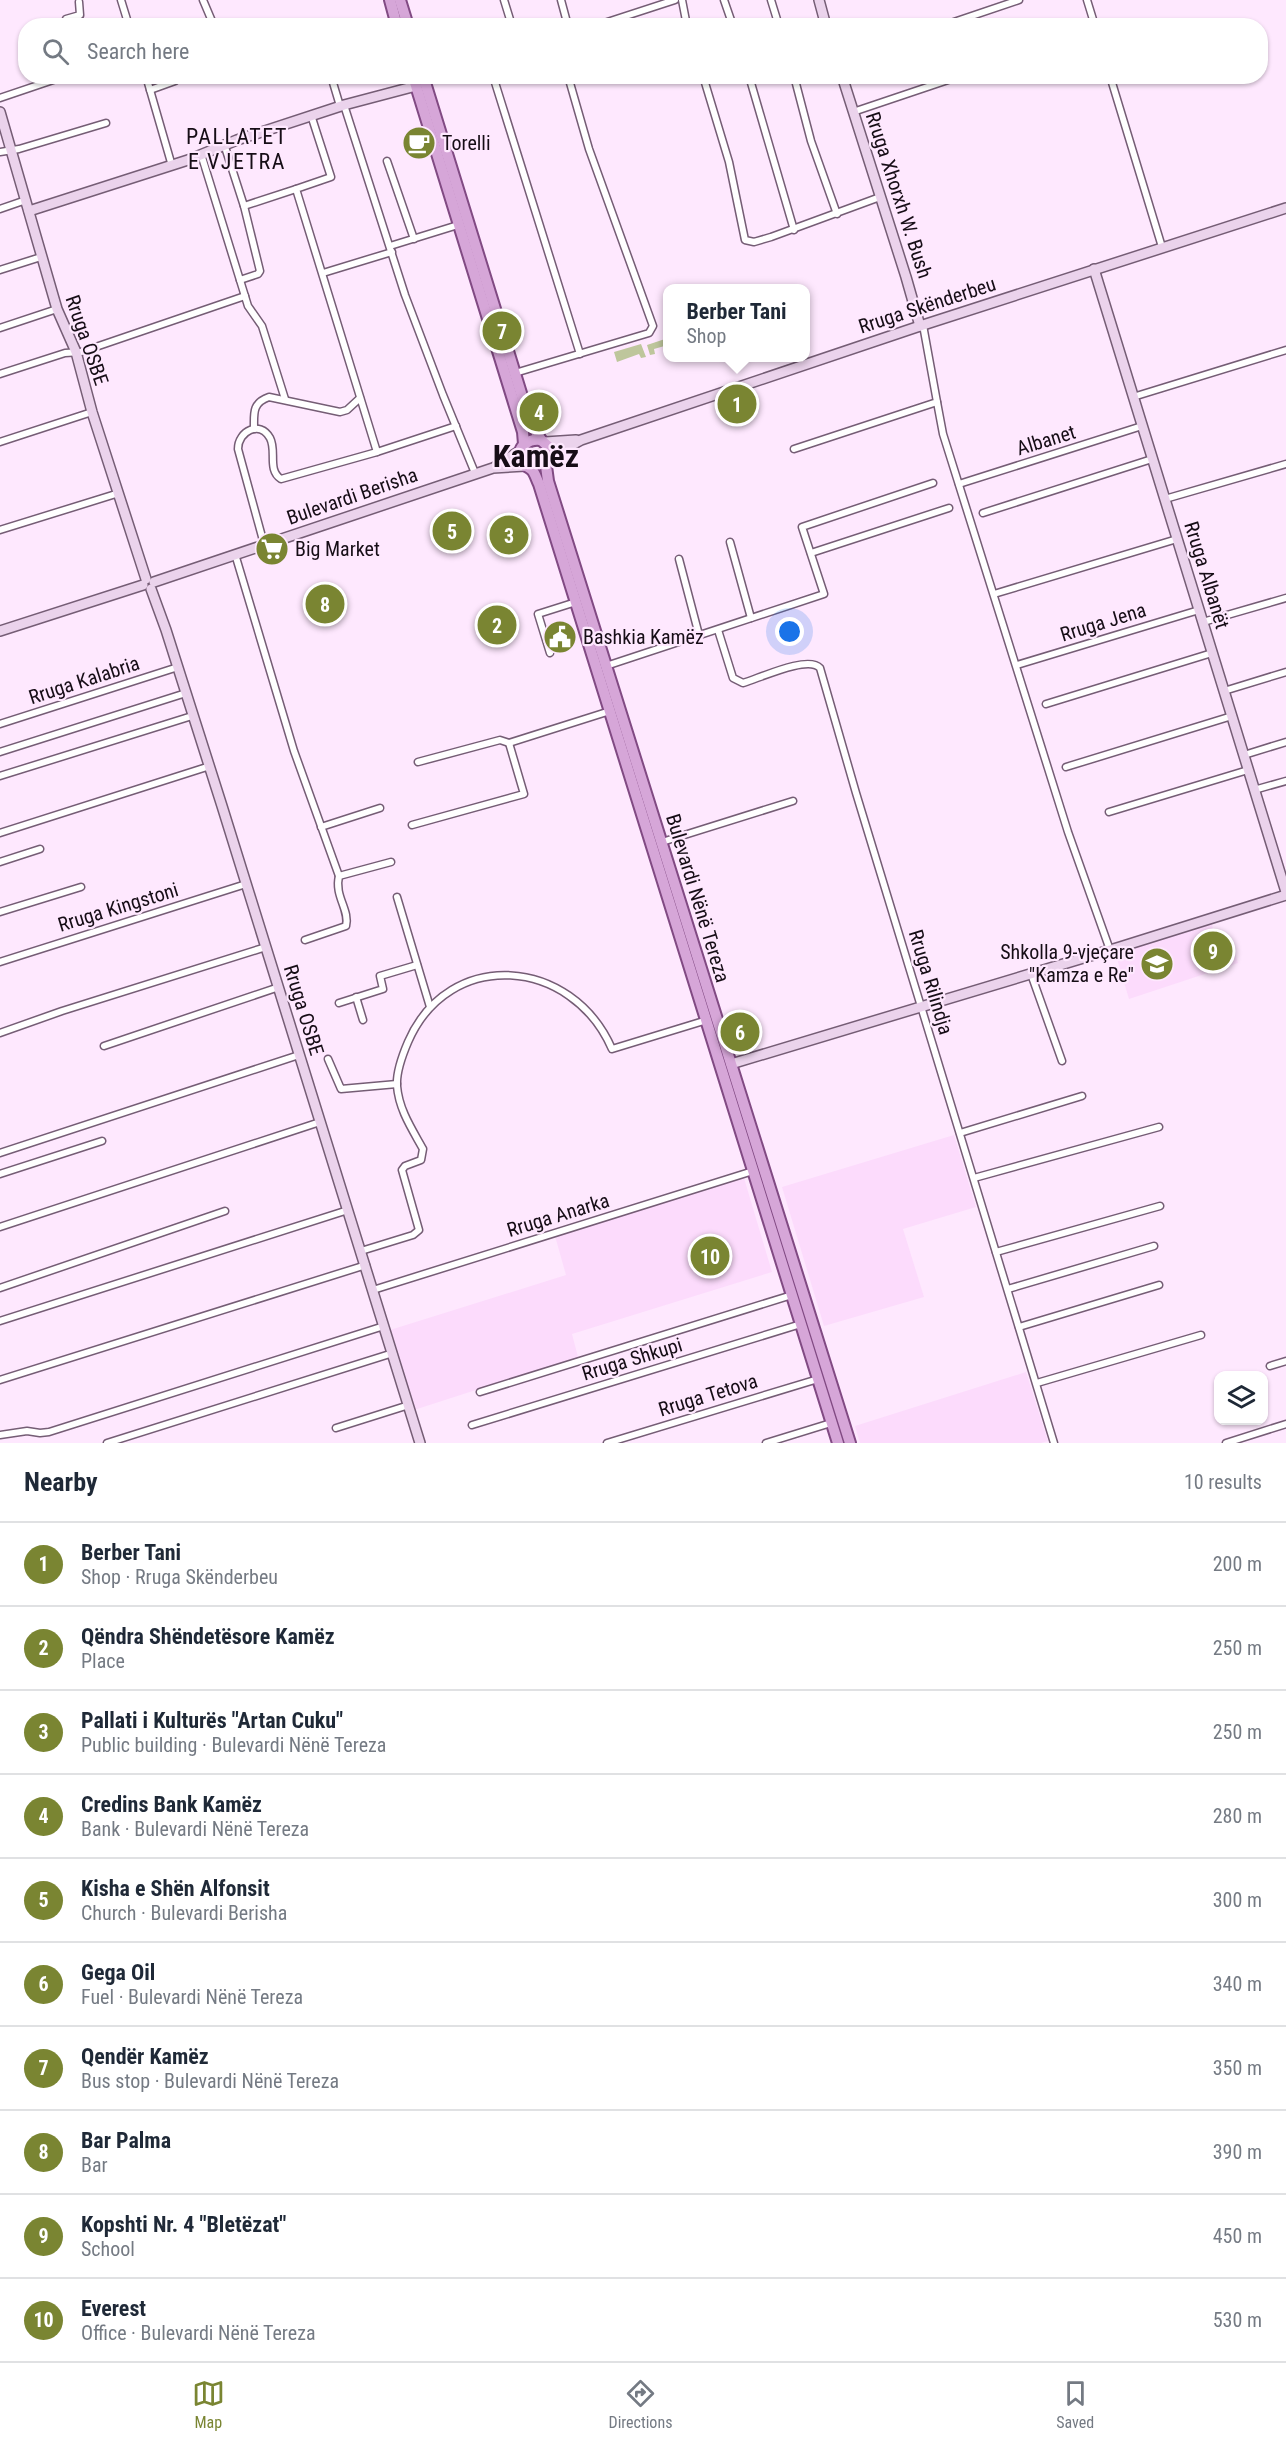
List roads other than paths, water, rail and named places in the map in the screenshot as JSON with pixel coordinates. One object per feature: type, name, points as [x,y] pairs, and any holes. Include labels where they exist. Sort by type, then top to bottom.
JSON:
[{"type":"main road","points":[[390,0],[395,18]]},
{"type":"main road","points":[[400,0],[406,18]]},
{"type":"main road","name":"Bulevardi Nënë Tereza","points":[[420,84],[459,225],[523,432],[521,459],[539,484],[577,602],[662,842],[850,1443]]},
{"type":"main road","name":"Bulevardi Nënë Tereza","points":[[420,84],[529,419],[550,449],[548,481],[602,668],[610,711],[838,1443]]},
{"type":"main road","points":[[523,447],[532,440],[543,441]]},
{"type":"main road","points":[[529,468],[538,470],[549,463]]},
{"type":"street","points":[[121,0],[127,18]]},
{"type":"street","points":[[203,0],[211,18]]},
{"type":"street","points":[[504,0],[510,18]]},
{"type":"street","points":[[561,0],[565,18]]},
{"type":"street","points":[[681,0],[685,18]]},
{"type":"street","points":[[724,0],[730,18]]},
{"type":"street","points":[[771,0],[777,18]]},
{"type":"street","points":[[819,0],[824,18]]},
{"type":"street","points":[[966,18],[1019,0]]},
{"type":"street","points":[[1087,0],[1093,18]]},
{"type":"street","points":[[619,18],[671,1]]},
{"type":"street","points":[[70,18],[80,15],[79,2]]},
{"type":"street","points":[[0,98],[41,84]]},
{"type":"street","points":[[148,84],[172,166]]},
{"type":"street","points":[[150,90],[167,84]]},
{"type":"street","points":[[334,84],[424,347],[475,473]]},
{"type":"street","points":[[29,211],[172,166],[224,144],[407,84]]},
{"type":"street","points":[[496,84],[580,354]]},
{"type":"street","points":[[515,373],[649,333],[652,326],[589,149],[570,84]]},
{"type":"street","points":[[705,84],[729,162],[746,240],[754,242],[794,230],[880,197]]},
{"type":"street","points":[[751,84],[794,230]]},
{"type":"street","points":[[796,84],[812,141],[837,214]]},
{"type":"street","name":"Rruga Xhorxh W. Bush","points":[[844,84],[921,325]]},
{"type":"street","points":[[853,112],[936,84]]},
{"type":"street","points":[[1112,84],[1162,247]]},
{"type":"street","name":"Rruga OSBE","points":[[0,112],[57,309],[76,352],[92,412],[210,766],[420,1443]]},
{"type":"street","points":[[244,206],[331,177],[311,116]]},
{"type":"street","points":[[0,152],[106,123]]},
{"type":"street","points":[[224,144],[244,206],[261,271],[240,280]]},
{"type":"street","points":[[201,154],[248,306],[262,326],[285,399]]},
{"type":"street","points":[[387,160],[414,239]]},
{"type":"street","points":[[296,189],[377,452]]},
{"type":"street","points":[[0,209],[26,200]]},
{"type":"street","name":"Rruga Skënderbeu","points":[[549,463],[559,452],[581,440],[921,325],[1286,208]]},
{"type":"street","points":[[323,273],[459,225]]},
{"type":"street","points":[[0,270],[41,257]]},
{"type":"street","name":"Rruga Albanët","points":[[1094,269],[1286,894]]},
{"type":"street","points":[[0,374],[65,353],[76,352],[245,296]]},
{"type":"street","points":[[0,328],[57,309]]},
{"type":"street","points":[[921,325],[943,434],[1068,832],[1110,950]]},
{"type":"street","points":[[1133,397],[1286,350]]},
{"type":"street","points":[[254,429],[255,407],[257,403],[269,397],[332,412],[347,410],[360,398]]},
{"type":"street","points":[[794,448],[937,402]]},
{"type":"street","points":[[0,441],[92,412]]},
{"type":"street","points":[[264,544],[238,449],[240,439],[246,432],[254,429],[266,433],[271,440],[274,471],[281,478],[377,452],[456,426]]},
{"type":"street","name":"Albanet","points":[[960,484],[1142,426]]},
{"type":"street","name":"Rruga Skënderbeu","points":[[543,441],[581,440]]},
{"type":"street","name":"Bulevardi Berisha","points":[[493,468],[523,447]]},
{"type":"street","points":[[983,513],[1152,459]]},
{"type":"street","points":[[1165,499],[1286,464]]},
{"type":"street","name":"Bulevardi Berisha","points":[[0,632],[475,473],[493,468],[529,468]]},
{"type":"street","points":[[602,668],[824,594],[802,530],[804,525],[933,483]]},
{"type":"street","points":[[0,530],[119,493]]},
{"type":"street","points":[[811,553],[949,508]]},
{"type":"street","points":[[994,594],[1177,539]]},
{"type":"street","points":[[730,542],[751,618]]},
{"type":"street","points":[[235,554],[294,751],[339,876],[337,890],[348,920],[346,926],[305,940]]},
{"type":"street","points":[[679,559],[699,635]]},
{"type":"street","points":[[1203,622],[1286,598]]},
{"type":"street","points":[[550,653],[538,614],[577,602]]},
{"type":"street","name":"Rruga Jena","points":[[1017,665],[1199,610]]},
{"type":"street","name":"Rruga Rilindja","points":[[718,630],[732,678],[743,683],[804,663],[815,663],[820,668],[1054,1443]]},
{"type":"street","points":[[1046,704],[1212,653]]},
{"type":"street","name":"Rruga Kalabria","points":[[0,724],[178,668]]},
{"type":"street","points":[[1224,691],[1286,672]]},
{"type":"street","points":[[0,752],[186,693]]},
{"type":"street","points":[[418,762],[500,740],[509,742],[610,711]]},
{"type":"street","points":[[0,776],[192,716]]},
{"type":"street","points":[[1066,767],[1232,717]]},
{"type":"street","points":[[412,825],[524,794],[509,742]]},
{"type":"street","points":[[1244,755],[1286,742]]},
{"type":"street","points":[[0,833],[210,766]]},
{"type":"street","points":[[1109,812],[1248,770]]},
{"type":"street","points":[[1254,790],[1286,781]]},
{"type":"street","points":[[662,842],[793,801]]},
{"type":"street","points":[[321,827],[380,808]]},
{"type":"street","points":[[0,862],[40,849]]},
{"type":"street","points":[[339,876],[391,862]]},
{"type":"street","name":"Rruga Kingstoni","points":[[0,962],[246,884]]},
{"type":"street","points":[[0,912],[81,887]]},
{"type":"street","points":[[731,1064],[1032,974],[1286,894]]},
{"type":"street","points":[[397,897],[430,1007]]},
{"type":"street","points":[[0,1033],[62,1011],[266,947]]},
{"type":"street","points":[[339,1003],[383,989],[380,976],[417,964]]},
{"type":"street","points":[[1032,974],[1062,1061]]},
{"type":"street","points":[[361,1251],[413,1235],[418,1230],[402,1170],[405,1166],[421,1160],[423,1149],[402,1110],[397,1084],[403,1054],[409,1039],[422,1015],[430,1007],[469,982],[498,975],[514,975],[543,981],[585,1006],[605,1033],[612,1049],[707,1020]]},
{"type":"street","points":[[104,1046],[279,987]]},
{"type":"street","points":[[356,997],[363,1020]]},
{"type":"street","points":[[0,1153],[299,1055]]},
{"type":"street","points":[[327,1059],[341,1089],[397,1084]]},
{"type":"street","points":[[960,1133],[1082,1096]]},
{"type":"street","points":[[0,1227],[320,1122]]},
{"type":"street","points":[[974,1178],[1159,1127]]},
{"type":"street","points":[[0,1174],[102,1141]]},
{"type":"street","name":"Rruga Anarka","points":[[373,1290],[754,1171]]},
{"type":"street","points":[[996,1252],[1160,1206]]},
{"type":"street","points":[[0,1321],[348,1210]]},
{"type":"street","points":[[0,1288],[225,1211]]},
{"type":"street","points":[[1008,1289],[1154,1246]]},
{"type":"street","points":[[0,1380],[366,1265]]},
{"type":"street","points":[[1019,1327],[1159,1285]]},
{"type":"street","points":[[480,1392],[792,1295]]},
{"type":"street","name":"Rruga Shkupi","points":[[472,1425],[801,1324]]},
{"type":"street","points":[[0,1435],[27,1431],[49,1432],[384,1326]]},
{"type":"street","points":[[1036,1383],[1201,1335]]},
{"type":"street","points":[[107,1443],[393,1353]]},
{"type":"street","points":[[1270,1366],[1286,1361]]},
{"type":"street","name":"Rruga Tetova","points":[[607,1443],[818,1379]]},
{"type":"street","points":[[336,1428],[409,1405]]},
{"type":"street","points":[[766,1443],[831,1423]]},
{"type":"street","points":[[1226,1443],[1286,1424]]},
{"type":"place","name":"Torelli","points":[[419,143]]},
{"type":"place","name":"Qendër Kamëz","points":[[502,331]]},
{"type":"place","name":"Berber Tani","points":[[737,404]]},
{"type":"place","name":"Credins Bank Kamëz","points":[[539,412]]},
{"type":"place","name":"Kisha e Shën Alfonsit","points":[[452,531]]},
{"type":"place","name":"Pallati i Kulturës \"Artan Cuku\"","points":[[509,535]]},
{"type":"place","name":"Big Market","points":[[272,549]]},
{"type":"place","name":"Bar Palma","points":[[325,604]]},
{"type":"place","name":"Qëndra Shëndetësore Kamëz","points":[[497,625]]},
{"type":"place","name":"Bashkia Kamëz","points":[[560,637]]},
{"type":"place","name":"Kopshti Nr. 4 \"Bletëzat\"","points":[[1213,951]]},
{"type":"place","name":"Shkolla 9-vjeçare \"Kamza e Re\"","points":[[1157,964]]},
{"type":"place","name":"Gega Oil","points":[[740,1032]]},
{"type":"place","name":"Everest","points":[[710,1256]]},
{"type":"district","name":"PALLATET E VJETRA","points":[[237,148]]},
{"type":"district","name":"Kamëz","points":[[536,456]]}]
